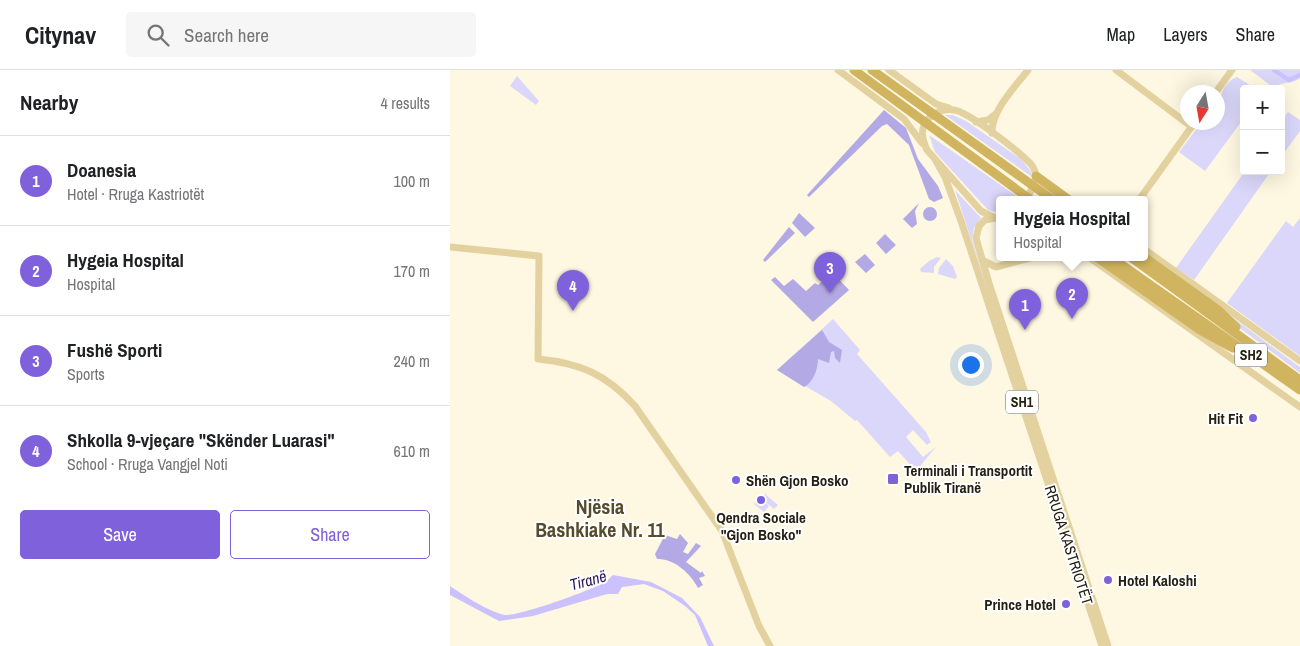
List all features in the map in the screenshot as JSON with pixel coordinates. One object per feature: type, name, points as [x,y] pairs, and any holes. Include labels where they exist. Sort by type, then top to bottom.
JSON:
[{"type":"highway","points":[[854,70],[1023,196]]},
{"type":"highway","points":[[872,70],[1047,196]]},
{"type":"highway","points":[[1036,176],[1064,196]]},
{"type":"highway","points":[[1148,259],[1218,310],[1232,324],[1281,361],[1297,377]]},
{"type":"highway","points":[[1102,261],[1200,330],[1252,356]]},
{"type":"highway","name":"SH2","points":[[1116,261],[1300,390]]},
{"type":"highway","name":"SH2","points":[[1136,261],[1297,377]]},
{"type":"main road","points":[[838,70],[904,119],[926,150]]},
{"type":"main road","points":[[889,70],[936,104],[954,110],[976,122],[1024,157],[1034,167],[1036,176],[1034,186],[1025,196]]},
{"type":"main road","points":[[992,134],[992,124],[999,111],[1028,70]]},
{"type":"main road","points":[[1116,70],[1180,115]]},
{"type":"main road","points":[[1221,85],[1232,70]]},
{"type":"main road","points":[[926,150],[922,138],[924,124],[937,112],[954,110]]},
{"type":"main road","points":[[976,122],[988,120],[999,111]]},
{"type":"main road","points":[[1142,196],[1190,130]]},
{"type":"main road","name":"SH1","points":[[926,150],[980,211],[996,218]]},
{"type":"main road","name":"RRUGA KASTRIOTËT","points":[[936,161],[962,223],[1102,646]]},
{"type":"main road","name":"RRUGA KASTRIOTËT","points":[[996,218],[985,220],[976,231],[982,260],[1108,646]]},
{"type":"main road","points":[[450,247],[539,256],[538,359],[568,363],[583,368],[625,395],[635,406],[722,531],[759,626],[770,646]]},
{"type":"main road","points":[[1148,252],[1300,361]]},
{"type":"main road","points":[[982,260],[996,267],[1019,261]]},
{"type":"main road","points":[[1094,261],[1300,407]]},
{"type":"shaded area","points":[[1250,70],[1300,70],[1300,78],[1294,82],[1270,85]]},
{"type":"shaded area","points":[[517,76],[539,101],[536,105],[510,86]]},
{"type":"shaded area","points":[[1237,77],[1250,85],[1240,85],[1240,123],[1205,171],[1179,152],[1196,130],[1225,130],[1225,87]]},
{"type":"shaded area","points":[[884,110],[906,128],[918,159],[938,186],[943,198],[934,202],[929,199],[909,145],[887,124],[882,126],[809,197],[807,195]]},
{"type":"shaded area","points":[[1288,112],[1300,120],[1300,131],[1285,152],[1285,130],[1285,116]]},
{"type":"shaded area","points":[[945,115],[953,115],[966,121],[1021,159],[1030,170],[1032,177]]},
{"type":"shaded area","points":[[929,135],[1017,196],[996,196],[996,212],[988,210],[935,152]]},
{"type":"shaded area","points":[[1242,175],[1268,175],[1194,280],[1176,268]]},
{"type":"shaded area","points":[[955,190],[981,218],[974,228],[972,239],[1013,368]]},
{"type":"shaded area","points":[[919,203],[915,211],[917,224],[912,228],[903,219]]},
{"type":"shaded area","points":[[927,207],[933,207],[937,214],[933,221],[927,221],[923,217],[923,211]]},
{"type":"shaded area","points":[[799,213],[815,228],[805,237],[792,223]]},
{"type":"shaded area","points":[[1300,218],[1300,356],[1227,303],[1286,221],[1293,227]]},
{"type":"shaded area","points":[[789,227],[795,233],[765,262],[763,260]]},
{"type":"shaded area","points":[[885,234],[896,245],[886,254],[876,243]]},
{"type":"shaded area","points":[[865,254],[875,265],[866,273],[855,262]]},
{"type":"shaded area","points":[[937,257],[941,258],[934,267],[934,273],[921,272],[920,269]]},
{"type":"shaded area","points":[[946,259],[953,266],[957,277],[955,279],[938,274],[939,268]]},
{"type":"shaded area","points":[[832,272],[849,290],[813,322],[771,280],[775,277],[784,286],[793,279],[806,291],[815,283],[818,285]]},
{"type":"shaded area","points":[[1229,315],[1300,367],[1300,373],[1237,326]]},
{"type":"shaded area","points":[[833,319],[860,350],[857,354],[926,432],[931,442],[927,445],[913,430],[906,437],[923,457],[936,447],[916,471],[898,451],[890,457],[857,420],[855,421],[831,401],[777,370]]},
{"type":"shaded area","points":[[822,330],[829,342],[842,350],[840,363],[835,358],[834,351],[831,352],[829,363],[818,359],[814,375],[804,387],[777,370]]},
{"type":"shaded area","points":[[765,494],[778,505],[774,509],[763,500],[769,506],[764,512],[754,504]]},
{"type":"shaded area","points":[[680,534],[688,543],[683,552],[688,554],[696,543],[701,546],[686,562],[701,573],[702,571],[705,576],[699,578],[703,585],[698,588],[691,577],[676,564],[663,559],[657,559],[655,554],[665,535],[677,539]]},
{"type":"shaded area","points":[[613,575],[651,582],[682,598],[700,617],[714,646],[708,646],[695,615],[685,606],[663,591],[644,584],[622,587],[618,594],[607,594],[533,616],[499,621],[450,595],[450,586],[476,603],[505,615],[538,608],[586,591],[598,586]]},
{"type":"waterway","points":[[1274,70],[1289,80],[1300,75]]},
{"type":"place","name":"Fushë Sporti","points":[[830,293]]},
{"type":"place","name":"Shkolla 9-vjeçare \"Skënder Luarasi\"","points":[[573,311]]},
{"type":"place","name":"Hygeia Hospital","points":[[1072,319]]},
{"type":"place","name":"Doanesia","points":[[1025,330]]},
{"type":"place","name":"Hit Fit","points":[[1253,418]]},
{"type":"place","name":"Terminali i Transportit Publik Tiranë","points":[[893,479]]},
{"type":"place","name":"Shën Gjon Bosko","points":[[736,480]]},
{"type":"place","name":"Qendra Sociale \"Gjon Bosko\"","points":[[761,500]]},
{"type":"place","name":"Hotel Kaloshi","points":[[1108,580]]},
{"type":"place","name":"Prince Hotel","points":[[1066,604]]},
{"type":"district","name":"Njësia Bashkiake Nr. 11","points":[[600,518]]},
{"type":"water label","name":"Tiranë","points":[[588,580]]}]
